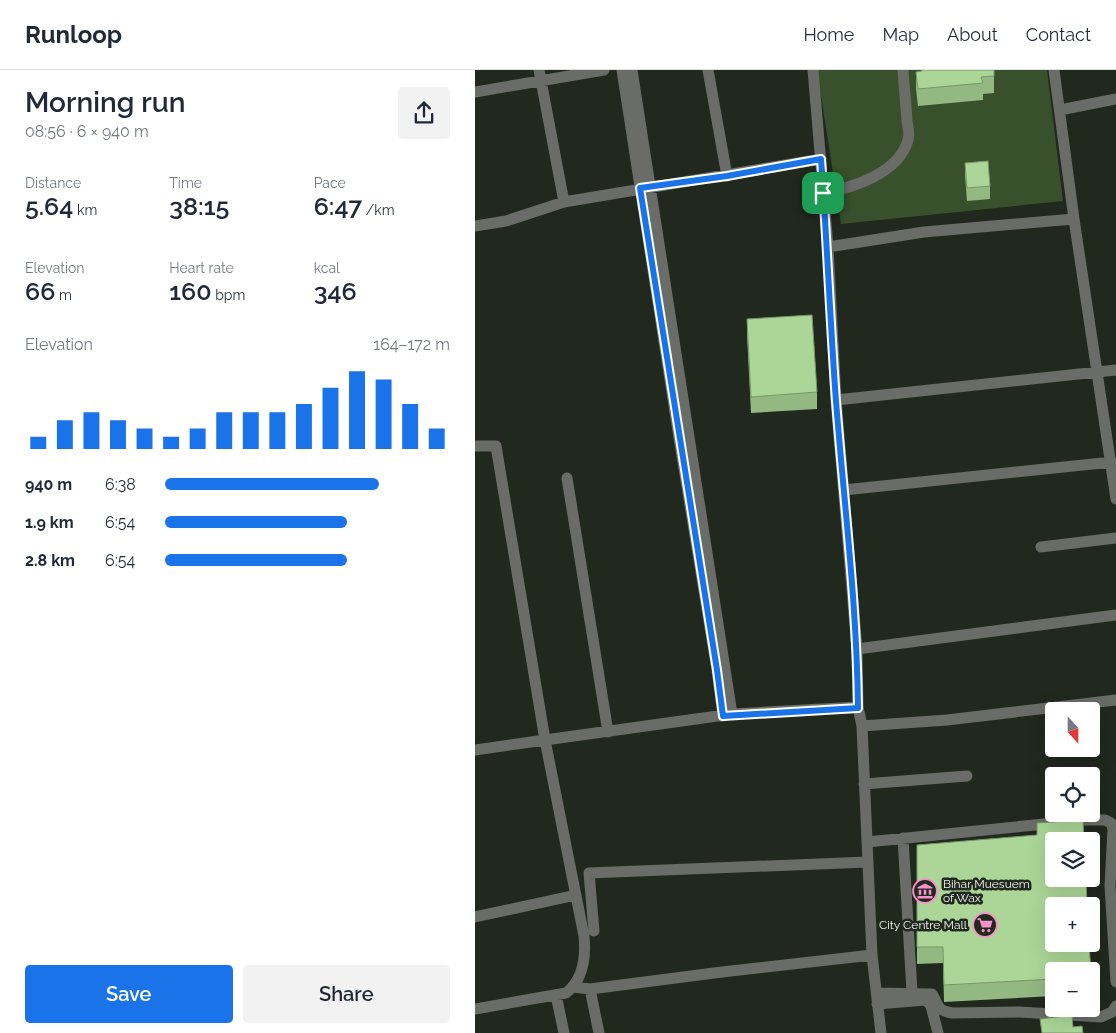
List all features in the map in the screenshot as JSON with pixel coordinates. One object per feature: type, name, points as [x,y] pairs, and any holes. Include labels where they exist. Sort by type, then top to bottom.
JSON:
[{"type":"street","points":[[475,92],[540,75],[604,70]]},
{"type":"street","points":[[622,70],[645,187],[706,570],[717,670],[727,715]]},
{"type":"street","points":[[632,70],[645,187]]},
{"type":"street","points":[[708,70],[727,176]]},
{"type":"street","points":[[813,70],[828,247],[836,400],[857,649],[858,708],[862,726],[872,956],[881,1033]]},
{"type":"street","points":[[823,193],[843,190],[865,182],[892,164],[902,153],[909,138],[903,70]]},
{"type":"street","points":[[1054,70],[1074,219],[1112,462],[1116,499]]},
{"type":"street","points":[[540,75],[565,202]]},
{"type":"street","points":[[1060,110],[1116,99]]},
{"type":"street","points":[[475,226],[505,221],[565,202],[645,187],[727,176],[821,159]]},
{"type":"street","points":[[828,247],[924,232],[1074,219]]},
{"type":"street","points":[[836,400],[1116,370]]},
{"type":"street","points":[[475,446],[496,446],[545,740],[570,859],[585,946],[582,968],[573,987],[565,993],[475,1009]]},
{"type":"street","points":[[843,490],[1112,462]]},
{"type":"street","points":[[567,478],[608,732]]},
{"type":"street","points":[[1041,547],[1116,538]]},
{"type":"street","points":[[857,649],[1116,615]]},
{"type":"street","points":[[862,726],[947,720],[1116,700]]},
{"type":"street","points":[[475,750],[727,715],[858,708]]},
{"type":"street","points":[[864,784],[967,776]]},
{"type":"street","points":[[867,842],[1084,820],[1105,820],[1111,823],[1113,829],[1110,886],[1116,982]]},
{"type":"street","points":[[903,838],[912,992]]},
{"type":"street","points":[[594,931],[589,874],[868,862]]},
{"type":"street","points":[[475,916],[575,895]]},
{"type":"street","points":[[573,987],[590,989],[722,972],[872,956]]},
{"type":"street","points":[[590,989],[599,1033]]},
{"type":"street","points":[[877,998],[912,992],[933,994],[938,1007],[942,1011],[952,1013],[1020,1012],[1101,1017],[1112,1012],[1116,1006]]},
{"type":"street","points":[[556,995],[564,1033]]},
{"type":"street","points":[[877,998],[926,1000],[931,1006],[939,1033]]},
{"type":"green space","points":[[817,70],[1047,70],[1063,201],[841,224]]},
{"type":"building","points":[[922,70],[994,70],[994,76],[981,77],[983,83],[918,89],[916,72]]},
{"type":"building","points":[[988,161],[990,186],[967,188],[965,163]]},
{"type":"building","points":[[812,315],[817,392],[751,397],[747,319]]},
{"type":"building","name":"City Centre Mall","points":[[1083,822],[1084,832],[1045,832],[1045,887],[1086,887],[1087,897],[1045,897],[1045,952],[1090,952],[1090,962],[1045,962],[1045,979],[944,985],[943,947],[917,947],[917,845],[1037,835],[1037,823]]},
{"type":"building","points":[[1072,1017],[1073,1027],[1082,1026],[1083,1033],[1042,1033],[1040,1019]]},
{"type":"place","name":"Bihar Muesuem of Wax","points":[[925,891]]},
{"type":"place","name":"City Centre Mall","points":[[985,925]]},
{"type":"route","points":[[821,159],[823,193],[828,247],[836,400],[857,649],[858,708],[723,716],[640,188],[727,176],[821,159]]}]
